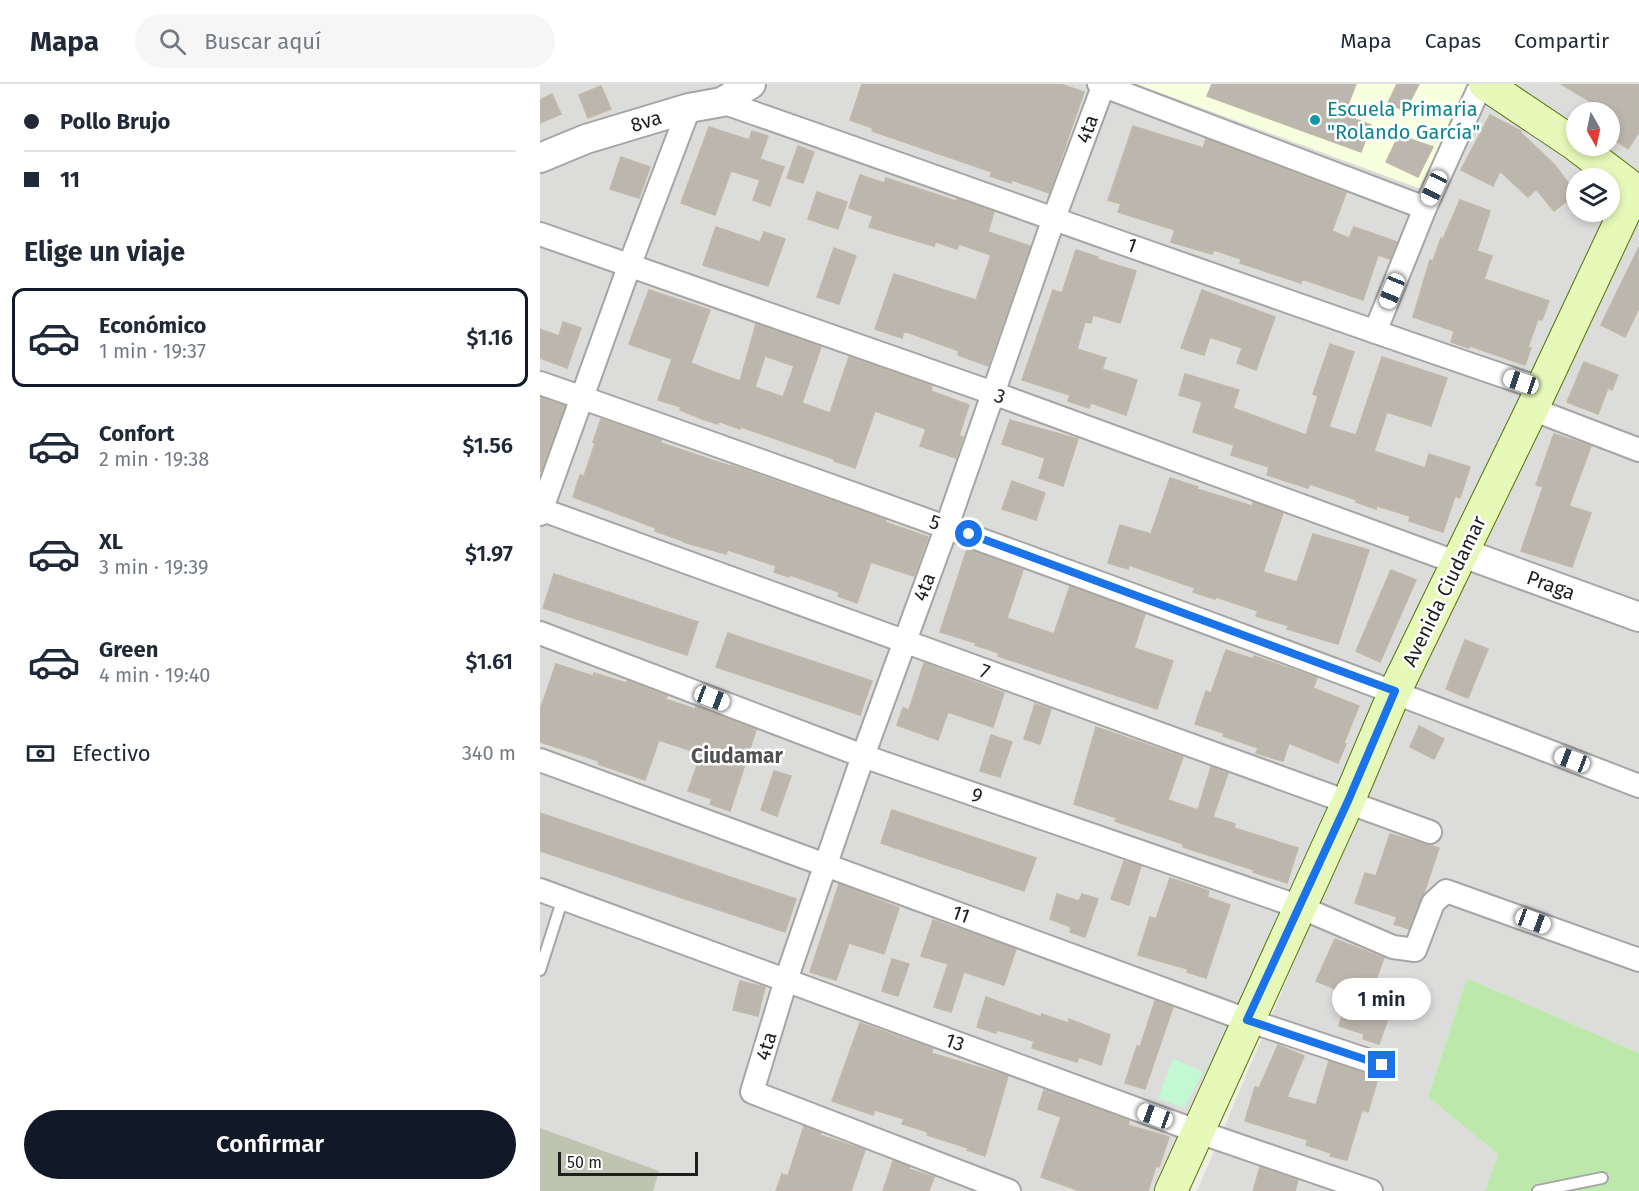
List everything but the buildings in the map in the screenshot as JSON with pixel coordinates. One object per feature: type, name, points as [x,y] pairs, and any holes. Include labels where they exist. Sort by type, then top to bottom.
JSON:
[{"type":"main road","points":[[1483,84],[1566,138]]},
{"type":"main road","points":[[1592,156],[1638,190]]},
{"type":"main road","name":"Avenida Ciudamar","points":[[1171,1191],[1348,801],[1395,691],[1638,190]]},
{"type":"street","name":"8va","points":[[540,158],[586,139],[689,108],[722,102],[751,84]]},
{"type":"street","points":[[1375,333],[1425,208],[1483,84]]},
{"type":"street","points":[[1102,85],[1425,208]]},
{"type":"street","name":"4ta","points":[[1009,1191],[752,1092],[786,981],[863,756],[947,526],[1102,85]]},
{"type":"street","name":"1","points":[[722,102],[1375,333],[1537,399],[1639,450]]},
{"type":"street","points":[[541,511],[689,108]]},
{"type":"street","name":"3","points":[[540,234],[1460,558]]},
{"type":"street","name":"5","points":[[540,383],[947,526],[1395,691],[1639,786]]},
{"type":"street","name":"7","points":[[541,511],[1430,832]]},
{"type":"street","name":"Praga","points":[[1460,558],[1639,617]]},
{"type":"street","name":"9","points":[[540,633],[863,756],[1300,907],[1393,947],[1415,950],[1434,903],[1446,891],[1639,960]]},
{"type":"street","name":"11","points":[[540,760],[1247,1020],[1382,1065]]},
{"type":"street","name":"13","points":[[540,890],[1199,1132],[1371,1191]]},
{"type":"lane","points":[[540,969],[563,898]]},
{"type":"lane","points":[[1538,1191],[1602,1178]]},
{"type":"shaded area","points":[[540,84],[1137,84],[1424,190],[1470,86],[1465,84],[1639,84],[1639,193],[1171,1191],[540,1191]]},
{"type":"shaded area","points":[[1137,84],[1465,84],[1470,87],[1424,190]]},
{"type":"shaded area","points":[[1639,222],[1639,1053],[1467,978],[1428,1097],[1498,1154],[1485,1191],[1197,1191],[1425,655]]},
{"type":"shaded area","points":[[1173,1058],[1203,1072],[1184,1108],[1158,1098]]},
{"type":"shaded area","points":[[540,1128],[659,1171],[653,1191],[540,1191]]},
{"type":"green space","points":[[1467,978],[1639,1053],[1639,1191],[1485,1191],[1498,1154],[1428,1097]]},
{"type":"place","name":"Escuela Primaria \"Rolando García\"","points":[[1315,120]]},
{"type":"district","name":"Ciudamar","points":[[737,756]]},
{"type":"route","points":[[969,534],[1395,691],[1348,801],[1247,1020],[1382,1065]]}]
